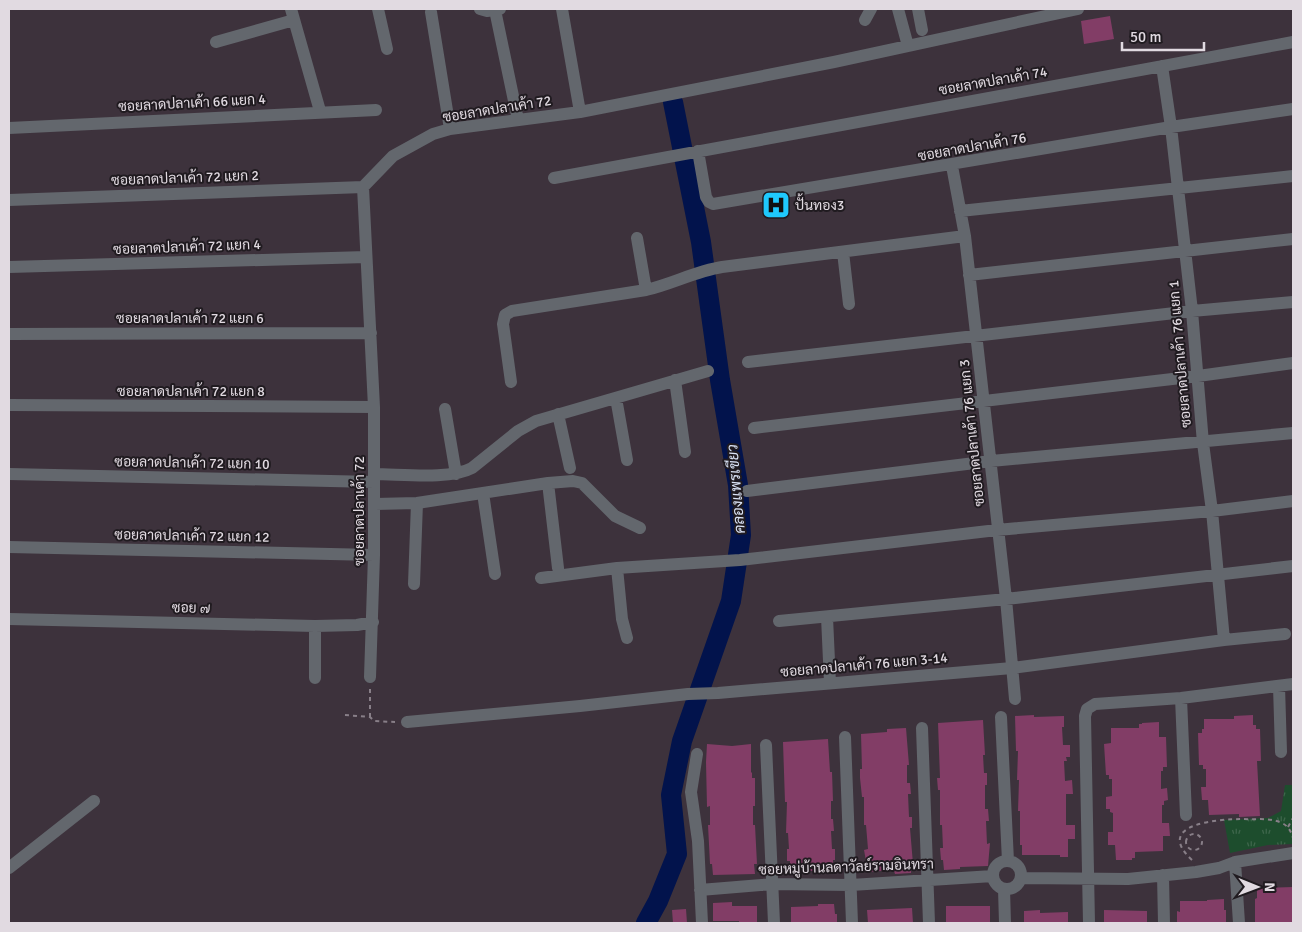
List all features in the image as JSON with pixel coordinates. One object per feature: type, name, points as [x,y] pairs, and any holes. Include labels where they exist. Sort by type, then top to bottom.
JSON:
[{"type":"street","points":[[378,9],[386,49]]},
{"type":"street","points":[[480,9],[486,11],[497,9],[518,120]]},
{"type":"street","points":[[562,9],[580,112]]},
{"type":"street","points":[[898,9],[908,46]]},
{"type":"street","points":[[918,9],[922,30]]},
{"type":"street","name":"ซอยลาดปลาเค้า 72","points":[[370,677],[375,504],[374,407],[363,187],[393,156],[433,134],[450,129],[580,112],[824,64],[1078,9]]},
{"type":"street","points":[[431,12],[450,129]]},
{"type":"street","points":[[216,42],[293,14],[320,111]]},
{"type":"street","name":"ซอยลาดปลาเค้า 74","points":[[554,178],[1293,42]]},
{"type":"street","name":"ซอยลาดปลาเค้า 76 แยก 1","points":[[1162,66],[1192,311],[1203,443],[1212,511],[1224,640]]},
{"type":"street","name":"ซอยลาดปลาเค้า 76","points":[[687,153],[706,197],[713,204],[1293,109]]},
{"type":"street","name":"ซอยลาดปลาเค้า 66 แยก 4","points":[[9,128],[320,111],[376,110]]},
{"type":"street","name":"ซอยลาดปลาเค้า 76 แยก 3","points":[[952,166],[965,236],[977,336],[1015,699]]},
{"type":"street","points":[[960,211],[1293,176]]},
{"type":"street","name":"ซอยลาดปลาเค้า 72 แยก 2","points":[[9,200],[363,187]]},
{"type":"street","points":[[511,382],[503,324],[505,315],[512,310],[646,290],[666,285],[712,268],[965,236]]},
{"type":"street","points":[[637,238],[646,290]]},
{"type":"street","points":[[969,275],[1293,239]]},
{"type":"street","points":[[843,252],[849,304]]},
{"type":"street","name":"ซอยลาดปลาเค้า 72 แยก 4","points":[[9,267],[366,258]]},
{"type":"street","points":[[748,362],[1192,311],[1293,302]]},
{"type":"street","name":"ซอยลาดปลาเค้า 72 แยก 6","points":[[9,334],[371,333]]},
{"type":"street","points":[[754,428],[1198,376],[1293,363]]},
{"type":"street","points":[[445,410],[456,474],[472,468],[526,425],[708,371]]},
{"type":"street","points":[[675,380],[685,452]]},
{"type":"street","points":[[616,398],[627,460]]},
{"type":"street","name":"ซอยลาดปลาเค้า 72 แยก 8","points":[[9,406],[374,407]]},
{"type":"street","points":[[558,414],[570,468]]},
{"type":"street","points":[[747,491],[991,461],[1203,443],[1293,433]]},
{"type":"street","name":"ซอยลาดปลาเค้า 72 แยก 10","points":[[9,474],[374,478],[456,474]]},
{"type":"street","points":[[375,504],[417,503],[548,482],[573,481],[582,484],[615,516],[640,528]]},
{"type":"street","points":[[548,482],[558,568]]},
{"type":"street","points":[[484,493],[495,574]]},
{"type":"street","points":[[541,578],[618,568],[734,560],[997,530],[1212,511],[1293,500]]},
{"type":"street","points":[[414,584],[417,503]]},
{"type":"street","name":"ซอยลาดปลาเค้า 72 แยก 12","points":[[9,547],[374,555]]},
{"type":"street","points":[[779,622],[1006,599],[1293,566]]},
{"type":"street","points":[[618,568],[622,619],[627,638]]},
{"type":"street","points":[[827,617],[830,683]]},
{"type":"street","name":"ซอย ๗","points":[[9,619],[314,626],[356,625],[372,622]]},
{"type":"street","points":[[314,626],[315,678]]},
{"type":"street","name":"ซอยลาดปลาเค้า 76 แยก 3-14","points":[[407,722],[688,694],[1012,668],[1224,640],[1286,634]]},
{"type":"street","points":[[1089,923],[1086,712],[1090,705],[1181,698],[1293,684]]},
{"type":"street","points":[[1278,686],[1281,752]]},
{"type":"street","points":[[1181,698],[1186,815]]},
{"type":"street","points":[[1001,717],[1008,861]]},
{"type":"street","points":[[922,728],[929,923]]},
{"type":"street","points":[[845,737],[852,923]]},
{"type":"street","points":[[766,745],[774,923]]},
{"type":"street","points":[[697,754],[691,792],[698,841],[702,923]]},
{"type":"street","points":[[9,868],[94,801]]},
{"type":"street","points":[[1021,878],[1128,879],[1196,872],[1219,868],[1235,862],[1293,853]]},
{"type":"street","points":[[1008,861],[1013,862],[1019,869],[1021,878],[1013,888],[1004,889],[996,884],[993,876],[999,864],[1008,861]]},
{"type":"street","points":[[1235,862],[1239,923]]},
{"type":"street","points":[[1163,875],[1164,923]]},
{"type":"street","name":"ซอยหมู่บ้านลดาวัลย์รามอินทรา","points":[[700,890],[772,884],[851,884],[993,876]]},
{"type":"street","points":[[1004,889],[1006,923]]},
{"type":"path","points":[[370,677],[370,717]]},
{"type":"path","points":[[345,715],[370,717],[374,721],[407,722]]},
{"type":"path","points":[[1192,860],[1182,849],[1181,834],[1200,823],[1212,820],[1258,818],[1280,822],[1288,827],[1293,838]]},
{"type":"path","points":[[1288,827],[1293,818]]},
{"type":"path","points":[[1195,834],[1202,838],[1202,844],[1194,850],[1188,847],[1186,840],[1189,835],[1195,834]]},
{"type":"path","points":[[1184,862],[1198,859]]},
{"type":"green space","points":[[1285,785],[1293,785],[1293,844],[1268,845],[1230,853],[1224,820],[1268,818],[1281,811]]},
{"type":"building","points":[[1110,16],[1114,39],[1084,44],[1081,21]]},
{"type":"building","points":[[1034,715],[1034,717],[1064,716],[1064,727],[1062,727],[1063,745],[1070,745],[1070,757],[1066,757],[1067,761],[1064,761],[1065,781],[1072,780],[1073,794],[1066,794],[1066,825],[1075,825],[1075,839],[1068,839],[1068,857],[1060,857],[1060,855],[1022,855],[1022,845],[1020,845],[1020,811],[1018,811],[1019,780],[1017,780],[1018,751],[1016,751],[1015,716]]},
{"type":"building","points":[[1253,715],[1253,725],[1256,725],[1256,729],[1260,729],[1261,761],[1257,761],[1260,816],[1239,817],[1239,814],[1209,815],[1208,800],[1202,800],[1201,787],[1206,787],[1206,769],[1203,769],[1203,765],[1199,765],[1198,733],[1202,733],[1202,729],[1204,729],[1204,719],[1234,719],[1234,716]]},
{"type":"building","points":[[983,720],[984,773],[987,773],[985,809],[988,809],[989,821],[986,821],[987,844],[990,843],[988,866],[960,867],[960,869],[944,870],[940,848],[943,848],[942,825],[940,825],[940,790],[938,790],[937,778],[940,778],[938,723]]},
{"type":"building","points":[[1159,722],[1159,737],[1166,737],[1167,767],[1163,767],[1163,771],[1161,771],[1161,789],[1167,788],[1168,800],[1164,801],[1164,805],[1162,805],[1162,823],[1169,823],[1170,836],[1163,836],[1163,851],[1135,852],[1135,858],[1132,858],[1132,860],[1116,860],[1115,845],[1108,845],[1108,832],[1113,832],[1113,813],[1110,812],[1110,809],[1106,809],[1106,797],[1112,796],[1112,779],[1109,779],[1109,775],[1106,775],[1104,744],[1111,743],[1111,728],[1139,728],[1139,724],[1142,723]]},
{"type":"building","points":[[906,728],[909,765],[907,765],[907,783],[910,783],[911,794],[908,794],[909,817],[912,817],[912,828],[910,828],[913,864],[911,864],[911,873],[895,874],[892,870],[868,872],[864,850],[868,849],[866,825],[864,825],[864,797],[862,797],[860,778],[860,769],[862,769],[861,734],[887,732],[887,729]]},
{"type":"building","points":[[828,739],[830,772],[832,772],[833,801],[831,801],[831,819],[833,819],[834,831],[831,831],[832,849],[835,849],[833,871],[790,871],[790,861],[787,861],[787,849],[789,849],[788,833],[786,833],[787,802],[785,802],[783,742]]},
{"type":"building","points":[[707,744],[732,746],[751,744],[751,772],[752,778],[755,778],[753,825],[755,825],[757,864],[754,864],[755,874],[713,875],[712,864],[710,864],[708,825],[710,825],[710,806],[707,807]]},
{"type":"building","points":[[1293,887],[1293,923],[1255,923],[1257,888]]},
{"type":"building","points":[[1224,899],[1226,922],[1177,923],[1177,911],[1180,912],[1180,901]]},
{"type":"building","points":[[732,902],[732,906],[757,906],[757,923],[713,921],[713,903]]},
{"type":"building","points":[[818,904],[834,904],[837,923],[791,923],[791,907],[818,906]]},
{"type":"building","points":[[946,906],[990,906],[990,923],[946,923]]},
{"type":"building","points":[[912,908],[913,923],[868,923],[867,910]]},
{"type":"building","points":[[686,909],[687,923],[673,923],[672,910]]},
{"type":"building","points":[[1040,910],[1040,913],[1068,912],[1068,923],[1024,923],[1024,911]]},
{"type":"building","points":[[1104,910],[1147,911],[1147,923],[1104,923]]},
{"type":"waterway","name":"คลองแพรเขียว","points":[[646,923],[658,901],[677,854],[671,795],[682,741],[731,601],[741,535],[738,485],[720,380],[701,242],[673,102]]},
{"type":"place","name":"ปั้นทอง3","points":[[776,205]]}]
